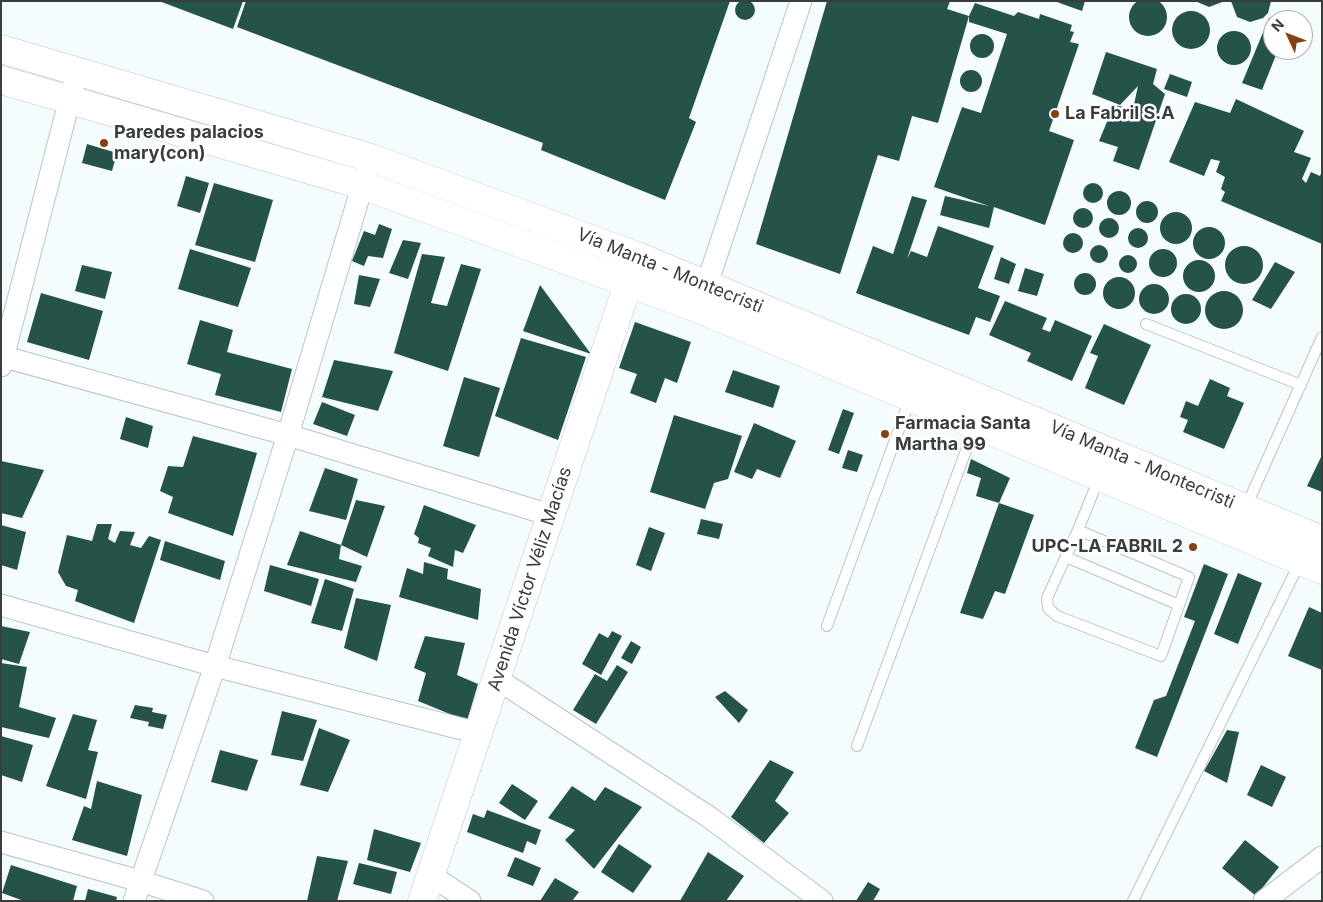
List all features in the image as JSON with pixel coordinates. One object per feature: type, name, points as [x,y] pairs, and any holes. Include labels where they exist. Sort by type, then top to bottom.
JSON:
[{"type":"main road","name":"Vía Manta - Montecristi","points":[[1,49],[371,158],[637,256],[703,296],[1311,550]]},
{"type":"main road","name":"Vía Manta - Montecristi","points":[[1,80],[362,185],[630,282],[703,296]]},
{"type":"main road","name":"Avenida Víctor Véliz Macías","points":[[422,901],[550,515],[630,282],[637,256]]},
{"type":"main road","name":"Vía Manta - Montecristi","points":[[1104,464],[1246,508],[1311,550]]},
{"type":"street","points":[[703,296],[801,1]]},
{"type":"street","points":[[77,71],[2,360],[288,435],[550,515]]},
{"type":"street","points":[[134,901],[215,666],[288,435],[371,158]]},
{"type":"street","points":[[1,605],[215,666],[478,733]]},
{"type":"street","points":[[497,679],[709,817],[822,901]]},
{"type":"street","points":[[1,842],[140,880],[203,901]]},
{"type":"street","points":[[1264,901],[1322,858]]},
{"type":"street","points":[[430,875],[470,901]]},
{"type":"lane","points":[[1146,324],[1302,385]]},
{"type":"lane","points":[[1246,508],[1322,337]]},
{"type":"lane","points":[[826,626],[915,386]]},
{"type":"lane","points":[[857,746],[980,413]]},
{"type":"lane","points":[[1078,530],[1189,577],[1161,656],[1057,616],[1048,608],[1047,598],[1078,530],[1104,464]]},
{"type":"lane","points":[[1133,901],[1311,550]]},
{"type":"lane","points":[[1066,557],[1179,606]]},
{"type":"building","points":[[1148,-2],[1161,4],[1167,17],[1161,30],[1148,36],[1135,30],[1129,17],[1135,4]]},
{"type":"building","points":[[745,0],[752,3],[755,10],[752,17],[745,20],[738,17],[735,10],[738,3]]},
{"type":"building","points":[[159,1],[243,1],[233,29]]},
{"type":"building","points":[[246,1],[730,1],[689,118],[696,122],[665,200],[541,150],[543,143],[237,27]]},
{"type":"building","points":[[827,1],[950,1],[947,9],[969,16],[938,123],[912,116],[899,161],[878,155],[840,274],[756,244]]},
{"type":"building","points":[[1054,1],[1085,1],[1082,11]]},
{"type":"building","points":[[1195,1],[1225,1],[1209,7]]},
{"type":"building","points":[[1231,1],[1271,1],[1269,10],[1263,10],[1263,18],[1250,22],[1237,17]]},
{"type":"building","points":[[975,3],[1014,16],[1018,12],[1039,19],[1040,14],[1072,25],[1070,31],[1074,32],[1070,42],[1079,44],[1049,131],[1074,140],[1045,225],[994,207],[989,228],[940,215],[945,196],[989,206],[934,187],[962,107],[981,113],[1007,34],[969,22],[969,16]]},
{"type":"building","points":[[1191,11],[1205,16],[1210,30],[1205,44],[1191,49],[1177,44],[1172,30],[1177,16]]},
{"type":"building","points":[[1234,31],[1246,36],[1251,48],[1246,60],[1234,65],[1222,60],[1217,48],[1222,36]]},
{"type":"building","points":[[1263,32],[1263,60],[1274,60],[1262,90],[1242,83]]},
{"type":"building","points":[[982,34],[991,37],[994,46],[991,55],[982,58],[973,55],[970,46],[973,37]]},
{"type":"building","points":[[1106,52],[1157,69],[1153,84],[1165,94],[1139,170],[1113,161],[1118,147],[1099,141],[1114,105],[1133,109],[1138,86],[1120,105],[1092,94]]},
{"type":"building","points":[[971,70],[979,73],[982,81],[979,89],[971,92],[963,89],[960,81],[963,73]]},
{"type":"building","points":[[1170,74],[1192,82],[1187,97],[1164,89]]},
{"type":"building","points":[[1236,99],[1304,131],[1294,152],[1311,158],[1302,179],[1306,183],[1311,172],[1320,176],[1322,171],[1322,244],[1221,201],[1225,192],[1221,189],[1225,177],[1216,172],[1220,161],[1211,159],[1204,176],[1169,162],[1195,102],[1230,113]]},
{"type":"building","points":[[87,144],[117,153],[112,171],[82,163]]},
{"type":"building","points":[[186,176],[209,183],[200,213],[177,206]]},
{"type":"building","points":[[214,183],[273,200],[255,262],[195,245]]},
{"type":"building","points":[[1089,183],[1097,183],[1103,189],[1103,197],[1097,203],[1089,203],[1083,197],[1083,189]]},
{"type":"building","points":[[1119,191],[1127,195],[1131,203],[1127,211],[1119,215],[1111,211],[1107,203],[1111,195]]},
{"type":"building","points":[[912,196],[927,200],[907,259],[911,251],[927,257],[938,226],[994,246],[978,288],[1000,296],[990,322],[976,317],[969,335],[856,293],[873,246],[893,254]]},
{"type":"building","points":[[1147,201],[1155,204],[1158,212],[1155,220],[1147,223],[1139,220],[1136,212],[1139,204]]},
{"type":"building","points":[[1083,208],[1090,211],[1093,218],[1090,225],[1083,228],[1076,225],[1073,218],[1076,211]]},
{"type":"building","points":[[1176,212],[1188,216],[1192,228],[1188,240],[1176,244],[1164,240],[1160,228],[1164,216]]},
{"type":"building","points":[[1105,218],[1113,218],[1119,224],[1119,232],[1113,238],[1105,238],[1099,232],[1099,224]]},
{"type":"building","points":[[379,224],[392,229],[383,258],[368,256],[364,266],[352,261],[364,231],[375,235]]},
{"type":"building","points":[[1209,227],[1215,228],[1220,232],[1224,237],[1224,249],[1220,254],[1215,258],[1209,259],[1203,258],[1198,254],[1194,249],[1193,243],[1194,237],[1198,232],[1203,228]]},
{"type":"building","points":[[1134,228],[1142,228],[1148,234],[1148,242],[1142,248],[1134,248],[1128,242],[1128,234]]},
{"type":"building","points":[[1069,233],[1077,233],[1083,239],[1083,247],[1077,253],[1069,253],[1063,247],[1063,239]]},
{"type":"building","points":[[403,240],[421,243],[408,279],[389,273]]},
{"type":"building","points":[[1095,245],[1103,245],[1108,250],[1106,261],[1095,263],[1090,258],[1090,250]]},
{"type":"building","points":[[1244,246],[1257,252],[1263,265],[1257,278],[1244,284],[1231,278],[1225,265],[1231,252]]},
{"type":"building","points":[[190,249],[251,268],[238,307],[178,289]]},
{"type":"building","points":[[1163,249],[1173,253],[1177,263],[1173,273],[1163,277],[1153,273],[1149,263],[1153,253]]},
{"type":"building","points":[[422,254],[445,257],[431,303],[447,306],[461,264],[481,269],[448,371],[394,353]]},
{"type":"building","points":[[1124,255],[1132,255],[1137,260],[1135,271],[1124,273],[1119,268],[1119,260]]},
{"type":"building","points":[[1001,257],[1016,264],[1009,284],[994,279]]},
{"type":"building","points":[[1199,260],[1205,261],[1210,265],[1214,270],[1214,282],[1210,287],[1205,291],[1199,292],[1193,291],[1188,287],[1184,282],[1183,276],[1184,270],[1188,265],[1193,261]]},
{"type":"building","points":[[1275,262],[1295,272],[1271,309],[1252,300]]},
{"type":"building","points":[[82,265],[112,272],[105,299],[75,291]]},
{"type":"building","points":[[1025,268],[1044,274],[1037,296],[1018,291]]},
{"type":"building","points":[[1085,273],[1093,276],[1096,284],[1093,292],[1085,295],[1077,292],[1074,284],[1077,276]]},
{"type":"building","points":[[359,275],[380,279],[370,307],[354,304]]},
{"type":"building","points":[[1119,277],[1130,282],[1135,293],[1130,304],[1119,309],[1108,304],[1103,293],[1108,282]]},
{"type":"building","points":[[1154,284],[1165,288],[1169,299],[1165,310],[1154,314],[1143,310],[1139,299],[1143,288]]},
{"type":"building","points":[[540,285],[591,354],[523,331]]},
{"type":"building","points":[[1224,291],[1231,292],[1237,297],[1242,303],[1242,317],[1237,323],[1231,328],[1224,329],[1217,328],[1211,323],[1206,317],[1205,310],[1206,303],[1211,297],[1217,292]]},
{"type":"building","points":[[41,293],[103,311],[89,360],[27,342]]},
{"type":"building","points":[[1186,294],[1197,298],[1201,309],[1197,320],[1186,324],[1175,320],[1171,309],[1175,298]]},
{"type":"building","points":[[1005,301],[1047,318],[1042,329],[1050,332],[1055,320],[1092,336],[1072,381],[1027,361],[1031,353],[989,335]]},
{"type":"building","points":[[200,320],[233,330],[227,352],[292,369],[281,412],[215,395],[221,374],[187,364]]},
{"type":"building","points":[[635,322],[691,342],[677,383],[665,378],[656,403],[630,393],[637,374],[619,368]]},
{"type":"building","points":[[1104,324],[1151,345],[1124,405],[1085,388],[1098,356],[1090,353]]},
{"type":"building","points":[[521,338],[586,357],[558,440],[495,416]]},
{"type":"building","points":[[334,360],[393,371],[378,411],[322,397]]},
{"type":"building","points":[[733,370],[780,386],[773,408],[725,392]]},
{"type":"building","points":[[464,377],[500,388],[479,457],[443,446]]},
{"type":"building","points":[[1210,379],[1230,388],[1227,396],[1244,403],[1224,449],[1183,432],[1188,420],[1180,417],[1186,401],[1198,406]]},
{"type":"building","points":[[322,402],[355,415],[347,436],[313,424]]},
{"type":"building","points":[[843,409],[854,413],[839,454],[828,450]]},
{"type":"building","points":[[674,415],[742,436],[728,479],[714,483],[705,509],[650,492]]},
{"type":"building","points":[[126,417],[153,426],[148,448],[120,439]]},
{"type":"building","points":[[754,423],[796,441],[780,478],[757,469],[752,479],[734,472]]},
{"type":"building","points":[[193,436],[257,453],[233,536],[168,513],[173,497],[160,491],[168,466],[183,467]]},
{"type":"building","points":[[848,450],[863,455],[857,472],[842,468]]},
{"type":"building","points":[[1322,455],[1322,492],[1307,486]]},
{"type":"building","points":[[971,459],[1010,478],[999,503],[976,496],[981,478],[967,473]]},
{"type":"building","points":[[1,461],[44,470],[22,518],[1,513]]},
{"type":"building","points":[[325,468],[358,479],[346,520],[309,511]]},
{"type":"building","points":[[356,500],[385,506],[367,557],[341,545]]},
{"type":"building","points":[[999,503],[1034,515],[1005,594],[995,591],[983,619],[960,613]]},
{"type":"building","points":[[424,505],[476,525],[463,553],[455,550],[453,567],[428,556],[431,548],[418,543],[419,538],[414,534]]},
{"type":"building","points":[[701,519],[723,524],[719,539],[697,534]]},
{"type":"building","points":[[97,524],[112,524],[108,539],[115,543],[120,531],[135,532],[130,545],[141,548],[149,536],[161,540],[134,623],[75,601],[78,590],[66,586],[58,572],[67,535],[92,541]]},
{"type":"building","points":[[1,525],[26,532],[17,570],[1,565]]},
{"type":"building","points":[[649,527],[665,533],[651,571],[636,565]]},
{"type":"building","points":[[300,531],[341,545],[339,559],[362,566],[356,582],[287,565]]},
{"type":"building","points":[[165,541],[225,561],[220,580],[160,560]]},
{"type":"building","points":[[424,562],[448,569],[447,579],[481,589],[478,620],[399,597],[407,568],[423,574]]},
{"type":"building","points":[[1204,564],[1228,574],[1157,757],[1135,748],[1154,700],[1166,696],[1195,621],[1184,617]]},
{"type":"building","points":[[270,565],[319,579],[311,606],[264,591]]},
{"type":"building","points":[[1238,573],[1262,583],[1238,644],[1214,634]]},
{"type":"building","points":[[325,579],[354,589],[342,631],[311,623]]},
{"type":"building","points":[[356,598],[391,605],[377,661],[344,648]]},
{"type":"building","points":[[1309,607],[1322,613],[1322,670],[1288,656]]},
{"type":"building","points":[[1,626],[30,632],[19,664],[1,659]]},
{"type":"building","points":[[612,631],[622,636],[601,675],[582,664],[599,633],[608,638]]},
{"type":"building","points":[[425,636],[465,643],[457,675],[478,684],[467,721],[418,701],[426,673],[414,668]]},
{"type":"building","points":[[631,641],[641,647],[632,664],[621,658]]},
{"type":"building","points":[[1,663],[27,667],[19,707],[56,718],[49,738],[1,727]]},
{"type":"building","points":[[617,665],[628,672],[596,724],[573,710],[595,674],[607,681]]},
{"type":"building","points":[[725,691],[748,710],[739,723],[715,697]]},
{"type":"building","points":[[135,705],[153,708],[152,712],[167,715],[163,729],[148,726],[149,722],[130,718]]},
{"type":"building","points":[[282,711],[317,720],[303,761],[271,755]]},
{"type":"building","points":[[73,714],[97,720],[88,750],[98,752],[86,799],[46,786]]},
{"type":"building","points":[[319,728],[350,740],[328,792],[300,785]]},
{"type":"building","points":[[1227,730],[1239,732],[1227,783],[1204,771]]},
{"type":"building","points":[[1,736],[33,745],[22,782],[1,775]]},
{"type":"building","points":[[220,750],[258,760],[247,791],[211,782]]},
{"type":"building","points":[[770,760],[794,772],[775,801],[789,813],[764,843],[731,817]]},
{"type":"building","points":[[1261,765],[1286,777],[1272,807],[1247,795]]},
{"type":"building","points":[[97,781],[142,795],[127,856],[72,840],[84,806],[91,809]]},
{"type":"building","points":[[512,784],[538,801],[525,820],[499,803]]},
{"type":"building","points":[[572,786],[595,801],[605,787],[642,807],[594,869],[565,840],[575,830],[548,818]]},
{"type":"building","points":[[487,810],[541,830],[536,845],[527,841],[523,853],[467,832],[473,814],[484,818]]},
{"type":"building","points":[[374,829],[421,843],[410,872],[367,860]]},
{"type":"building","points":[[1245,840],[1279,867],[1256,896],[1222,868]]},
{"type":"building","points":[[619,844],[652,866],[633,893],[601,872]]},
{"type":"building","points":[[708,852],[744,876],[726,901],[680,901]]},
{"type":"building","points":[[317,856],[348,861],[337,901],[307,901]]},
{"type":"building","points":[[515,857],[541,868],[533,886],[507,876]]},
{"type":"building","points":[[359,863],[397,872],[391,894],[353,884]]},
{"type":"building","points":[[11,865],[77,886],[73,901],[24,901],[2,893]]},
{"type":"building","points":[[555,878],[579,892],[572,901],[540,901]]},
{"type":"building","points":[[868,882],[880,889],[873,901],[856,901]]},
{"type":"building","points":[[88,889],[117,897],[116,901],[85,901]]},
{"type":"place","name":"La Fabril S.A","points":[[1055,114]]},
{"type":"place","name":"Paredes palacios mary(con)","points":[[104,143]]},
{"type":"place","name":"Farmacia Santa Martha 99","points":[[885,434]]},
{"type":"place","name":"UPC-LA FABRIL 2","points":[[1193,547]]}]
